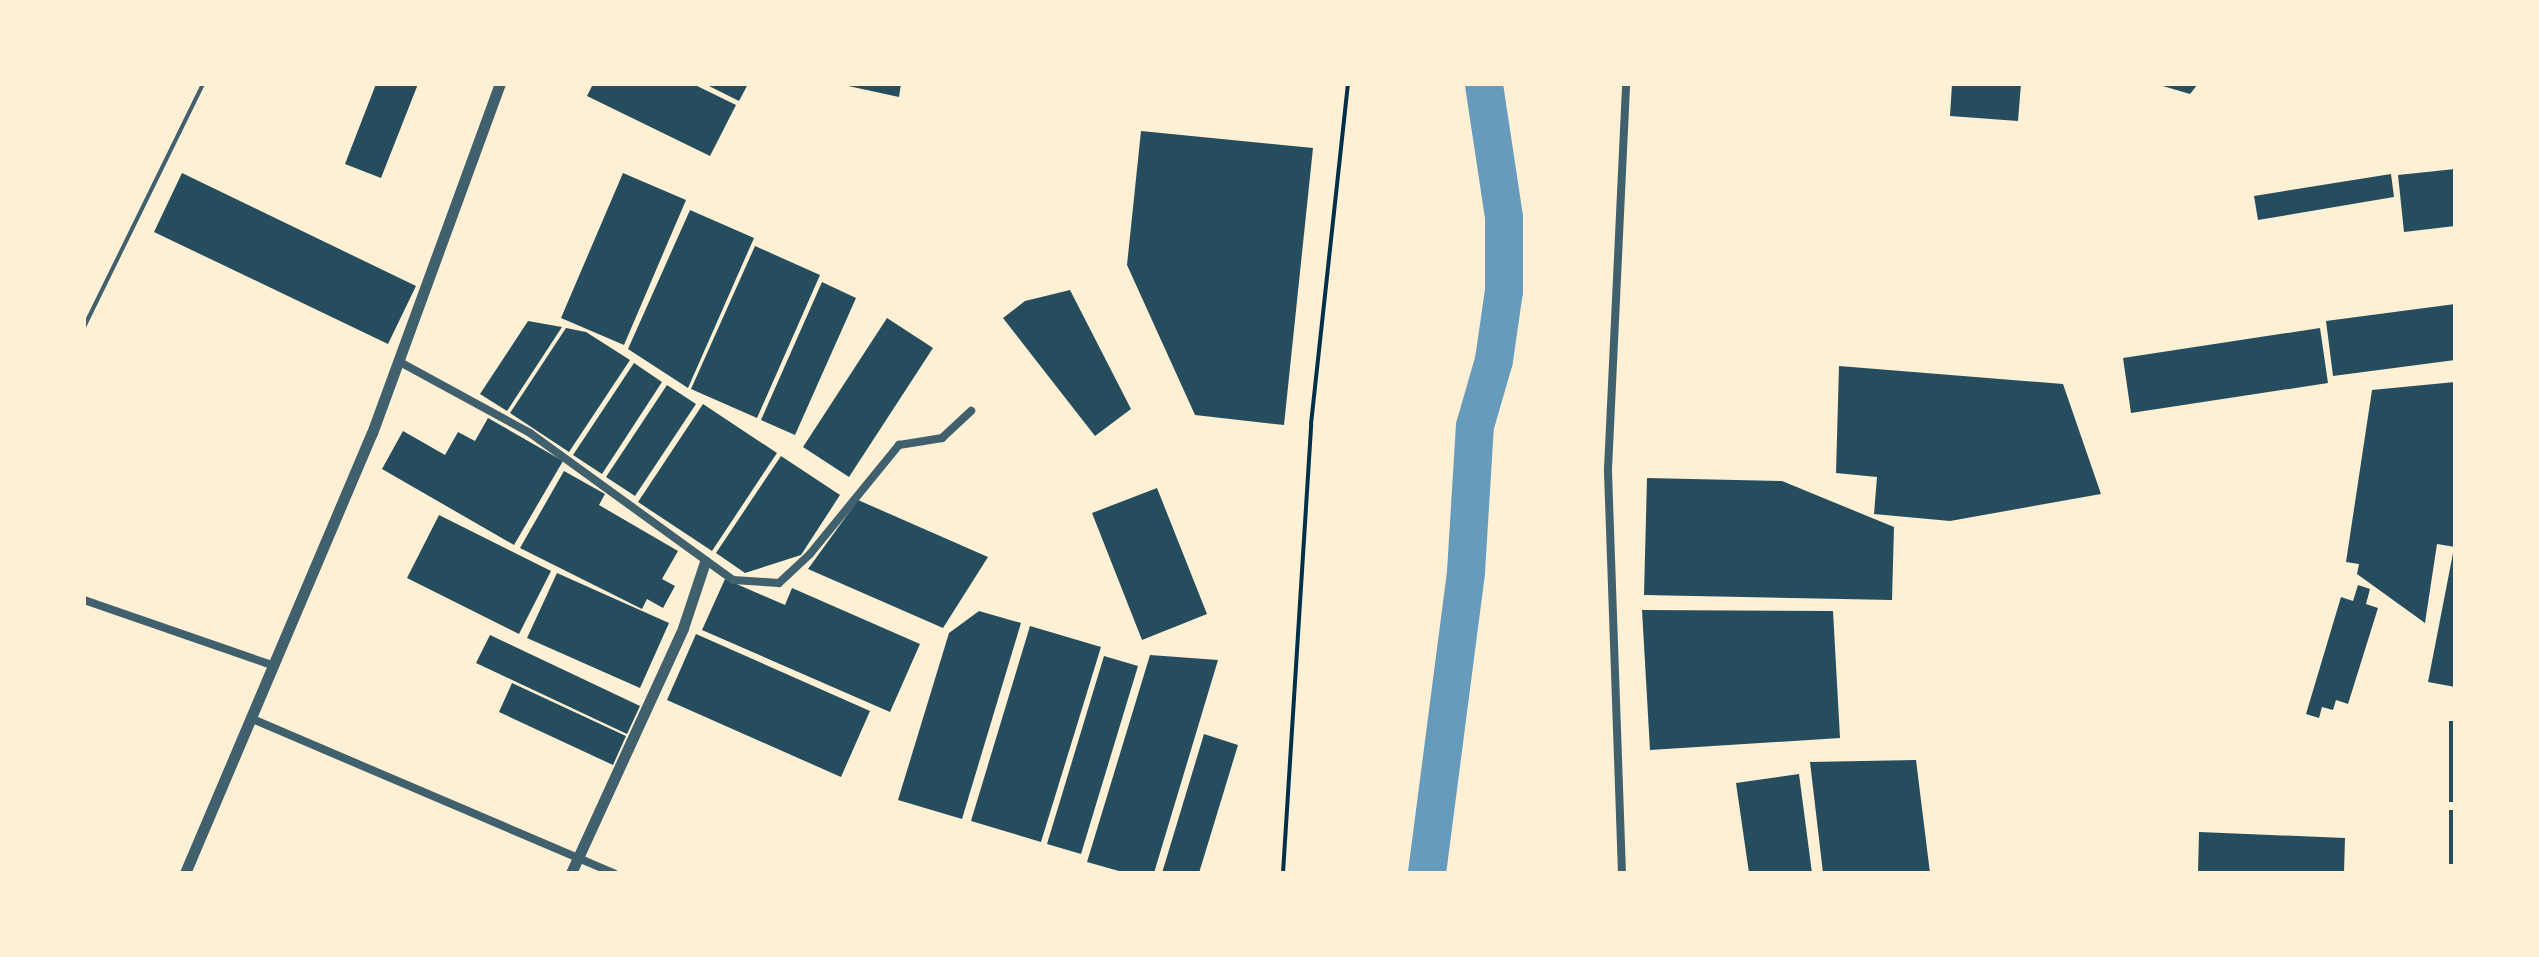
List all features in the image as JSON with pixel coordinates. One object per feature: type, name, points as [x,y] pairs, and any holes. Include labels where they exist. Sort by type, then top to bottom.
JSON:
[{"type":"street","points":[[185,873],[398,361],[500,84]]},
{"type":"street","points":[[1622,873],[1608,469],[1626,84]]},
{"type":"street","points":[[398,361],[530,433],[733,580],[779,583],[810,554],[899,445],[942,438],[971,411]]},
{"type":"street","points":[[571,873],[683,628],[705,562]]},
{"type":"street","points":[[84,600],[272,665]]},
{"type":"street","points":[[250,718],[614,873]]},
{"type":"lane","points":[[84,327],[203,84]]},
{"type":"path","points":[[1283,873],[1311,424],[1348,84]]},
{"type":"building","points":[[376,84],[418,84],[381,178],[345,164]]},
{"type":"building","points":[[593,84],[693,84],[736,105],[710,156],[587,96]]},
{"type":"building","points":[[705,84],[748,84],[739,101]]},
{"type":"building","points":[[839,84],[901,84],[899,97]]},
{"type":"building","points":[[1952,84],[2021,84],[2018,121],[1950,116]]},
{"type":"building","points":[[2156,84],[2198,84],[2190,94]]},
{"type":"building","points":[[1141,131],[1313,148],[1284,425],[1195,415],[1127,265]]},
{"type":"building","points":[[2455,169],[2455,226],[2404,232],[2398,175]]},
{"type":"building","points":[[182,173],[416,286],[388,344],[154,232]]},
{"type":"building","points":[[623,173],[686,200],[624,345],[561,318]]},
{"type":"building","points":[[2391,174],[2394,197],[2258,220],[2254,196]]},
{"type":"building","points":[[690,210],[754,238],[688,388],[628,349]]},
{"type":"building","points":[[755,246],[820,275],[757,418],[691,389]]},
{"type":"building","points":[[822,282],[856,298],[795,435],[761,420]]},
{"type":"building","points":[[1070,290],[1131,409],[1095,436],[1003,318],[1025,301]]},
{"type":"building","points":[[2455,304],[2455,360],[2333,376],[2326,321]]},
{"type":"building","points":[[887,318],[933,348],[849,477],[803,447]]},
{"type":"building","points":[[528,321],[562,327],[507,411],[480,394]]},
{"type":"building","points":[[566,328],[586,332],[630,360],[569,452],[510,413]]},
{"type":"building","points":[[2320,328],[2328,383],[2131,413],[2123,358]]},
{"type":"building","points":[[634,363],[662,382],[602,474],[573,455]]},
{"type":"building","points":[[1839,366],[2063,384],[2101,494],[1950,521],[1874,514],[1877,477],[1836,473]]},
{"type":"building","points":[[2455,382],[2455,547],[2437,544],[2425,623],[2357,574],[2359,564],[2346,562],[2372,390]]},
{"type":"building","points":[[667,385],[696,404],[635,496],[606,477]]},
{"type":"building","points":[[703,404],[777,453],[712,551],[638,502]]},
{"type":"building","points":[[488,418],[563,461],[514,545],[382,469],[403,431],[445,455],[458,432],[475,441]]},
{"type":"building","points":[[781,456],[840,495],[801,555],[745,573],[716,553]]},
{"type":"building","points":[[564,471],[605,494],[599,505],[678,551],[662,579],[675,586],[663,608],[647,599],[642,609],[520,548]]},
{"type":"building","points":[[1647,478],[1782,481],[1894,527],[1892,600],[1644,595]]},
{"type":"building","points":[[1157,488],[1207,614],[1142,640],[1092,513]]},
{"type":"building","points":[[858,500],[988,557],[943,628],[808,569]]},
{"type":"building","points":[[439,515],[551,571],[519,634],[407,578]]},
{"type":"building","points":[[2455,548],[2455,687],[2428,682]]},
{"type":"building","points":[[557,573],[669,623],[640,688],[527,638]]},
{"type":"building","points":[[725,579],[785,605],[792,588],[920,644],[890,712],[702,630]]},
{"type":"building","points":[[2358,585],[2370,589],[2366,604],[2378,608],[2348,704],[2336,700],[2333,710],[2322,707],[2319,718],[2306,714],[2341,597],[2353,601]]},
{"type":"building","points":[[1642,610],[1833,611],[1840,738],[1650,750]]},
{"type":"building","points":[[979,611],[1021,623],[962,819],[898,800],[949,633]]},
{"type":"building","points":[[1030,626],[1101,647],[1041,842],[971,821]]},
{"type":"building","points":[[696,634],[870,711],[841,777],[667,700]]},
{"type":"building","points":[[490,635],[640,706],[627,734],[476,663]]},
{"type":"building","points":[[1150,655],[1218,660],[1154,873],[1126,873],[1087,862]]},
{"type":"building","points":[[1104,656],[1138,666],[1081,854],[1047,844]]},
{"type":"building","points":[[512,683],[626,736],[613,765],[499,712]]},
{"type":"building","points":[[2449,721],[2455,721],[2455,802],[2449,802]]},
{"type":"building","points":[[1204,734],[1238,745],[1199,873],[1162,873]]},
{"type":"building","points":[[1916,760],[1930,873],[1823,873],[1810,762]]},
{"type":"building","points":[[1799,774],[1812,873],[1749,873],[1736,783]]},
{"type":"building","points":[[2449,810],[2455,810],[2455,864],[2449,864]]},
{"type":"building","points":[[2199,832],[2345,838],[2344,873],[2198,873]]},
{"type":"waterway","points":[[1427,873],[1466,572],[1475,426],[1494,360],[1504,291],[1504,217],[1484,84]]}]
